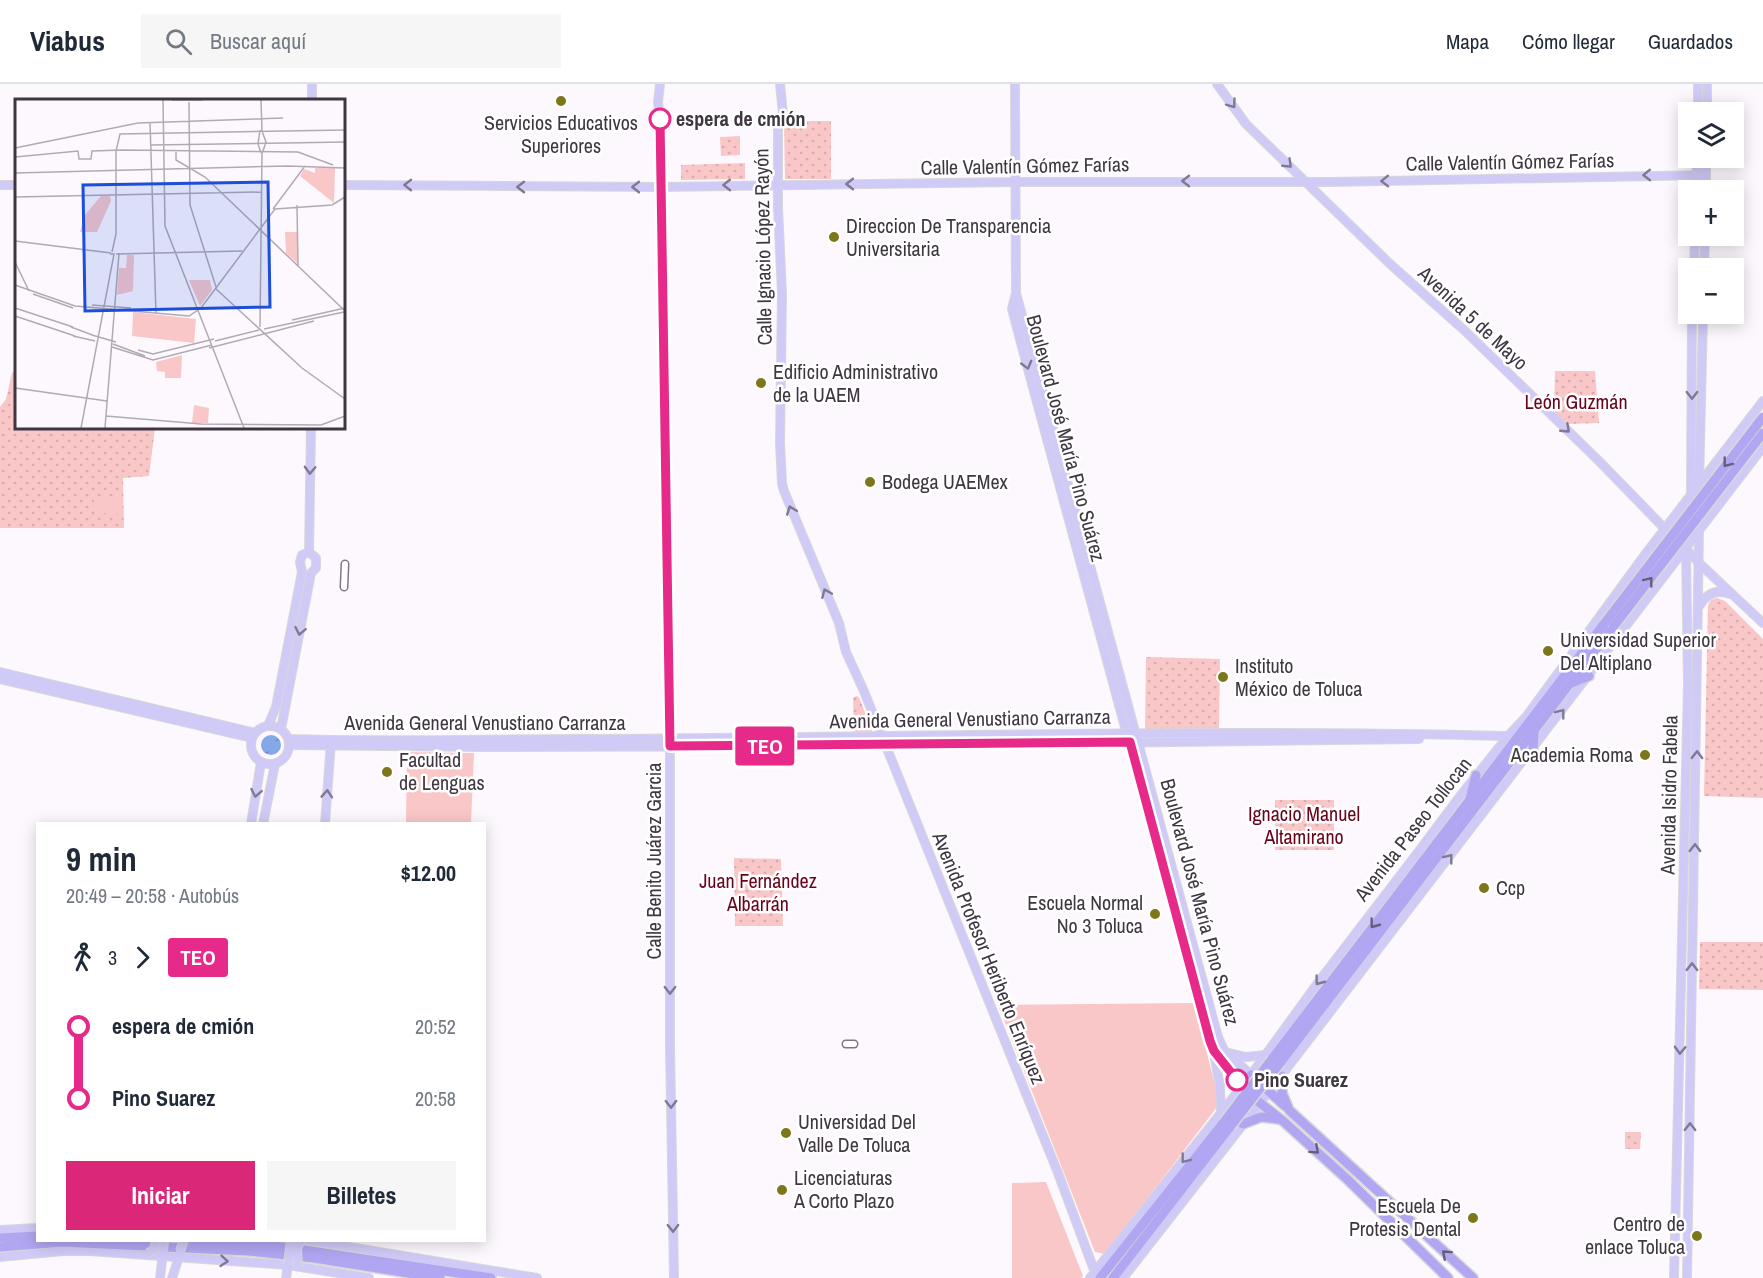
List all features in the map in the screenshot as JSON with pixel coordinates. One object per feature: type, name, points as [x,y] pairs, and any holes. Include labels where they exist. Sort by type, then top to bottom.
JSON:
[{"type":"highway","name":"Avenida Paseo Tollocan","points":[[1275,1063],[1409,877],[1469,802],[1571,683],[1609,626],[1763,417]]},
{"type":"highway","name":"Avenida Paseo Tollocan","points":[[1096,1277],[1115,1275],[1225,1121],[1410,901],[1531,728],[1557,684],[1609,626],[1763,433]]},
{"type":"highway","points":[[1571,683],[1589,676]]},
{"type":"highway","points":[[1542,694],[1557,684]]},
{"type":"highway","points":[[1508,736],[1531,728],[1533,749]]},
{"type":"highway","points":[[1469,802],[1476,775]]},
{"type":"highway","points":[[1393,884],[1409,877]]},
{"type":"highway","points":[[1275,1063],[1282,1093],[1289,1110]]},
{"type":"highway","name":"Boulevard José María Pino Suárez","points":[[1251,1075],[1473,1278]]},
{"type":"highway","name":"Boulevard José María Pino Suárez","points":[[1243,1085],[1260,1103],[1283,1120],[1347,1179],[1448,1278]]},
{"type":"highway","points":[[1245,1121],[1261,1117],[1283,1120]]},
{"type":"highway","points":[[0,1238],[36,1236]]},
{"type":"highway","points":[[0,1247],[63,1242],[249,1251],[314,1258],[440,1278]]},
{"type":"highway","points":[[213,1242],[284,1247],[490,1278]]},
{"type":"highway","points":[[476,1269],[490,1278]]},
{"type":"main road","name":"Calle Benito Juárez Garcia","points":[[660,84],[658,102],[670,743],[670,1046],[674,1278]]},
{"type":"main road","name":"Calle Ignacio López Rayón","points":[[780,84],[783,114],[778,118],[782,294],[782,483],[791,511],[839,623],[846,652]]},
{"type":"main road","points":[[1015,84],[1016,293]]},
{"type":"main road","name":"Avenida 5 de Mayo","points":[[1217,84],[1246,124],[1389,263],[1464,330],[1598,460],[1665,530],[1763,623]]},
{"type":"main road","points":[[1698,84],[1698,102]]},
{"type":"main road","points":[[1707,84],[1707,102]]},
{"type":"main road","points":[[1700,168],[1703,180]]},
{"type":"main road","points":[[1700,180],[1704,168]]},
{"type":"main road","name":"Calle Valentín Gómez Farías","points":[[345,185],[661,187],[1015,182],[1306,182],[1702,175]]},
{"type":"main road","name":"Boulevard José María Pino Suárez","points":[[1016,293],[1032,345],[1214,1051],[1243,1085]]},
{"type":"main road","name":"Boulevard José María Pino Suárez","points":[[1016,293],[1012,309],[1022,347],[1218,1037],[1227,1053],[1251,1075]]},
{"type":"main road","name":"Avenida Isidro Fabela","points":[[1674,1278],[1688,703],[1686,549],[1691,495],[1692,324]]},
{"type":"main road","name":"Avenida Isidro Fabela","points":[[1687,1278],[1703,324]]},
{"type":"main road","points":[[1022,347],[1032,345]]},
{"type":"main road","name":"Avenida Paseo Tollocan","points":[[1115,1275],[1270,1091],[1275,1063],[1393,884],[1476,775],[1542,694],[1763,401]]},
{"type":"main road","points":[[268,726],[276,707],[307,573],[316,568],[316,560],[309,552],[311,429]]},
{"type":"main road","name":"Avenida Paseo Tollocan","points":[[1410,901],[1533,749],[1763,447]]},
{"type":"main road","points":[[1700,459],[1712,469],[1709,478],[1715,487],[1720,490],[1731,490]]},
{"type":"main road","points":[[1647,552],[1654,549],[1664,552],[1672,568],[1686,560],[1700,564]]},
{"type":"main road","points":[[281,729],[307,573],[300,562],[302,555],[309,552]]},
{"type":"main road","points":[[1699,606],[1711,594],[1719,592],[1732,595]]},
{"type":"main road","name":"Avenida Profesor Heriberto Enríquez","points":[[846,652],[863,689],[1058,1173],[1096,1277]]},
{"type":"main road","points":[[0,672],[253,736]]},
{"type":"main road","points":[[0,679],[253,736]]},
{"type":"main road","points":[[1688,685],[1692,688],[1698,686]]},
{"type":"main road","points":[[1688,703],[1693,700],[1698,703]]},
{"type":"main road","points":[[268,726],[281,729],[290,742],[285,757],[275,764],[261,762],[252,752],[253,736],[261,728],[268,726]]},
{"type":"main road","name":"Avenida General Venustiano Carranza","points":[[290,742],[670,743],[1508,736]]},
{"type":"main road","points":[[325,822],[331,743]]},
{"type":"main road","points":[[251,822],[261,762]]},
{"type":"main road","points":[[263,822],[275,764]]},
{"type":"main road","points":[[1683,936],[1693,944]]},
{"type":"main road","points":[[1214,1051],[1224,1104],[1243,1105],[1248,1111],[1245,1121]]},
{"type":"main road","points":[[1227,1053],[1275,1063]]},
{"type":"main road","name":"Avenida Paseo Tollocan","points":[[1096,1277],[1225,1121],[1224,1104],[1251,1075],[1275,1063]]},
{"type":"main road","points":[[0,1230],[36,1228]]},
{"type":"main road","points":[[90,1251],[104,1249],[148,1253],[154,1250],[156,1242]]},
{"type":"main road","points":[[160,1278],[164,1242]]},
{"type":"main road","points":[[172,1278],[184,1242]]},
{"type":"main road","points":[[286,1278],[291,1242]]},
{"type":"main road","points":[[298,1267],[297,1248],[300,1242]]},
{"type":"main road","points":[[319,1242],[537,1278]]},
{"type":"main road","points":[[0,1257],[63,1251],[179,1254],[288,1265],[369,1278]]},
{"type":"street","points":[[344,587],[345,564]]},
{"type":"street","points":[[846,1044],[854,1044]]},
{"type":"green space","points":[[784,121],[831,121],[831,179],[785,179]]},
{"type":"green space","points":[[740,136],[740,155],[721,156],[720,137]]},
{"type":"green space","points":[[745,163],[745,179],[681,180],[681,165]]},
{"type":"green space","points":[[15,371],[15,429],[155,429],[149,476],[123,478],[124,528],[0,528],[0,407],[6,399],[12,373]]},
{"type":"green space","name":"León Guzmán","points":[[1555,371],[1595,371],[1599,423],[1567,424],[1554,412]]},
{"type":"green space","points":[[94,496],[123,497],[122,514],[94,513]]},
{"type":"green space","points":[[1717,598],[1725,601],[1763,639],[1763,798],[1704,796],[1708,605],[1711,600]]},
{"type":"green space","points":[[1146,657],[1220,659],[1219,729],[1145,730]]},
{"type":"green space","points":[[859,697],[874,736],[854,736],[853,698]]},
{"type":"green space","points":[[407,752],[474,753],[471,822],[406,822]]},
{"type":"green space","name":"Ignacio Manuel Altamirano","points":[[1275,800],[1334,800],[1334,850],[1275,850]]},
{"type":"green space","name":"Juan Fernández Albarrán","points":[[734,858],[781,859],[783,926],[735,926]]},
{"type":"green space","points":[[1700,942],[1763,942],[1763,990],[1699,989]]},
{"type":"green space","points":[[1194,1003],[1218,1096],[1217,1107],[1105,1254],[1095,1252],[998,1005]]},
{"type":"green space","points":[[1625,1132],[1641,1132],[1640,1149],[1625,1149]]},
{"type":"green space","points":[[1046,1182],[1083,1276],[1081,1278],[1012,1278],[1012,1183]]},
{"type":"water","points":[[271,735],[278,738],[281,745],[278,752],[271,755],[264,752],[261,745],[264,738]]},
{"type":"bus line","name":"TEO","points":[[660,119],[670,746],[1130,742],[1210,1041],[1214,1051],[1237,1080]]},
{"type":"place","name":"Servicios Educativos Superiores","points":[[561,101]]},
{"type":"place","name":"espera de cmión","points":[[660,119]]},
{"type":"place","name":"Direccion De Transparencia Universitaria","points":[[834,237]]},
{"type":"place","name":"Edificio Administrativo de la UAEM","points":[[761,383]]},
{"type":"place","name":"Bodega UAEMex","points":[[870,482]]},
{"type":"place","name":"Universidad Superior Del Altiplano","points":[[1548,651]]},
{"type":"place","name":"Instituto México de Toluca","points":[[1223,677]]},
{"type":"place","name":"Academia Roma","points":[[1645,755]]},
{"type":"place","name":"Facultad de Lenguas","points":[[387,772]]},
{"type":"place","name":"Ccp","points":[[1484,888]]},
{"type":"place","name":"Escuela Normal No 3 Toluca","points":[[1155,914]]},
{"type":"place","name":"Pino Suarez","points":[[1237,1080]]},
{"type":"place","name":"Universidad Del Valle De Toluca","points":[[786,1133]]},
{"type":"place","name":"Licenciaturas A Corto Plazo","points":[[782,1190]]},
{"type":"place","name":"Escuela De Protesis Dental","points":[[1473,1218]]},
{"type":"place","name":"Centro de enlace Toluca","points":[[1697,1236]]}]
